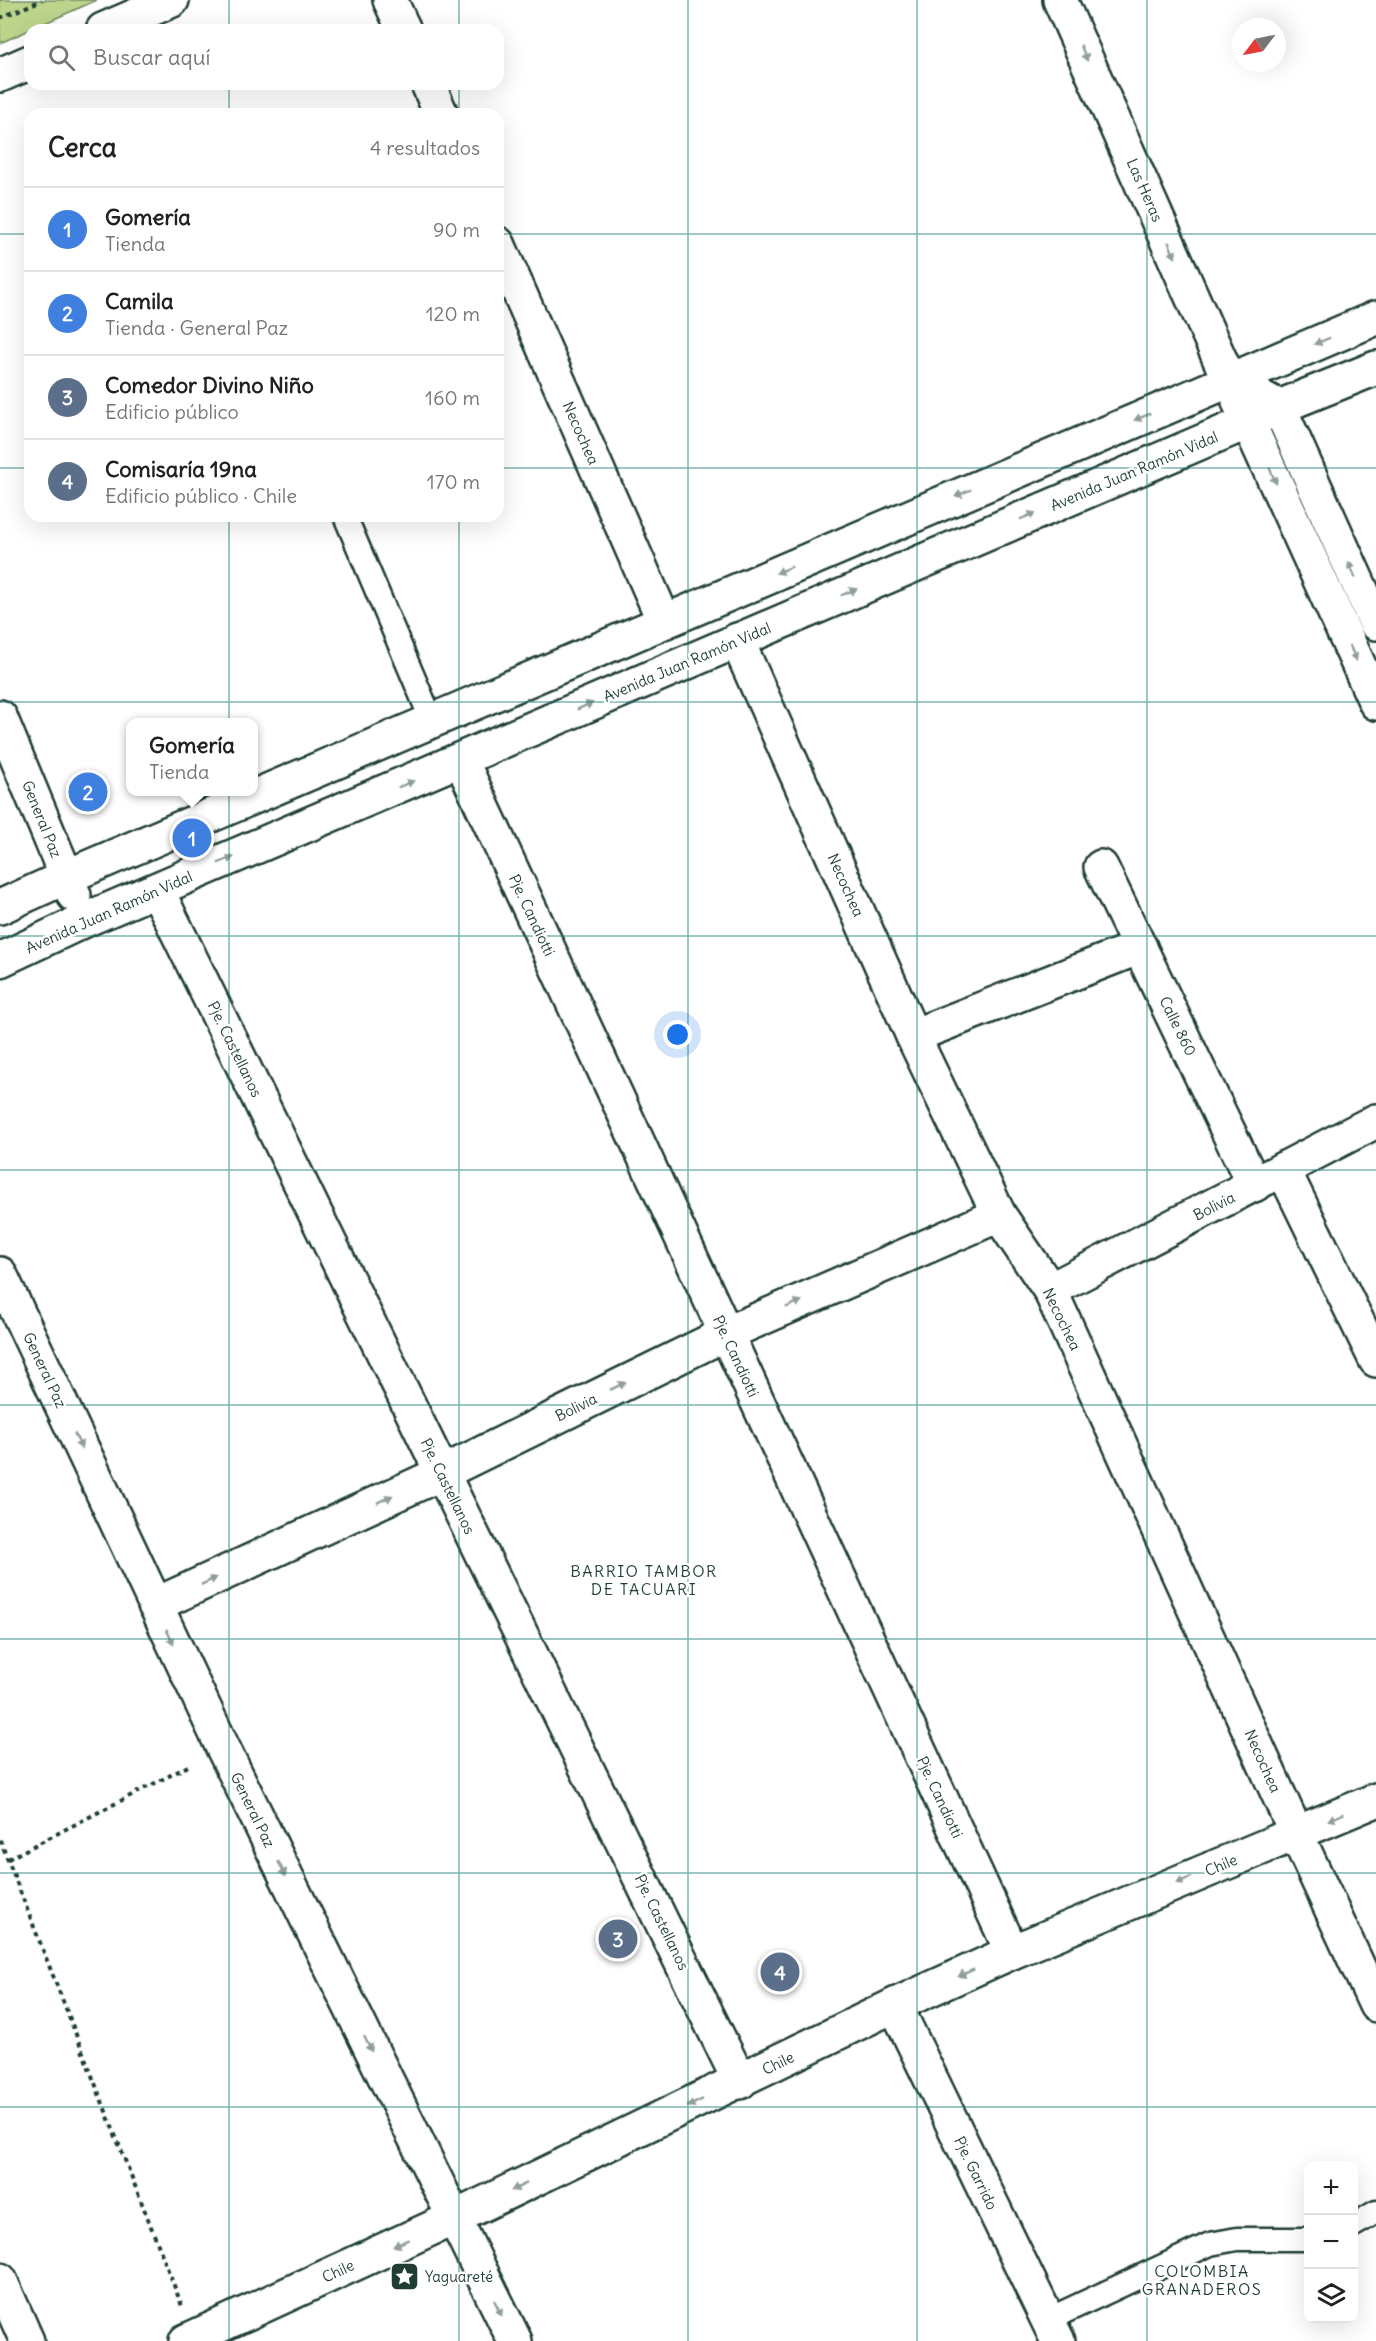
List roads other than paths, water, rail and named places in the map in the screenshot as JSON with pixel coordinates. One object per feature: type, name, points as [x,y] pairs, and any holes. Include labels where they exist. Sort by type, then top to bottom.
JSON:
[{"type":"street","points":[[117,24],[172,0]]},
{"type":"street","points":[[390,0],[401,24]]},
{"type":"street","name":"Las Heras","points":[[1060,0],[1376,704]]},
{"type":"street","points":[[0,75],[24,65]]},
{"type":"street","points":[[431,90],[438,108]]},
{"type":"street","name":"Necochea","points":[[504,258],[664,621]]},
{"type":"street","points":[[258,795],[1376,318]]},
{"type":"street","name":"Avenida Juan Ramón Vidal","points":[[0,960],[85,920],[1279,407],[1376,368]]},
{"type":"street","points":[[1229,380],[1279,407],[1376,623]]},
{"type":"street","name":"Necochea","points":[[737,640],[913,1036],[999,1215],[1050,1290],[1376,2005]]},
{"type":"street","name":"General Paz","points":[[0,717],[85,920]]},
{"type":"street","name":"Pje. Candiotti","points":[[461,760],[1012,1952]]},
{"type":"street","points":[[0,907],[256,796]]},
{"type":"street","name":"Calle 860","points":[[1101,867],[1254,1185]]},
{"type":"street","name":"Pje. Castellanos","points":[[157,890],[740,2082]]},
{"type":"street","points":[[913,1036],[1140,947]]},
{"type":"street","name":"Bolivia","points":[[1050,1290],[1376,1121]]},
{"type":"street","points":[[1283,1169],[1376,1359]]},
{"type":"street","name":"Bolivia","points":[[155,1605],[442,1473],[725,1334],[999,1215]]},
{"type":"street","name":"General Paz","points":[[0,1274],[223,1748],[515,2341]]},
{"type":"street","name":"Chile","points":[[190,2339],[454,2218],[740,2082],[895,2005],[1012,1952],[1376,1800]]},
{"type":"street","name":"Pje. Garrido","points":[[895,2005],[1053,2331]]},
{"type":"street","points":[[0,2280],[27,2341]]},
{"type":"lane","points":[[348,522],[432,721]]},
{"type":"lane","points":[[1358,2222],[1376,2212]]},
{"type":"lane","points":[[1053,2331],[1210,2244],[1237,2239],[1304,2239]]},
{"type":"place","name":"Camila","points":[[88,792]]},
{"type":"place","name":"Gomería","points":[[192,838]]},
{"type":"place","name":"Comedor Divino Niño","points":[[618,1939]]},
{"type":"place","name":"Comisaría 19na","points":[[780,1972]]},
{"type":"place","name":"Yaguareté","points":[[404,2276]]},
{"type":"district","name":"BARRIO TAMBOR DE TACUARI","points":[[644,1580]]},
{"type":"district","name":"COLOMBIA GRANADEROS","points":[[1202,2280]]}]
